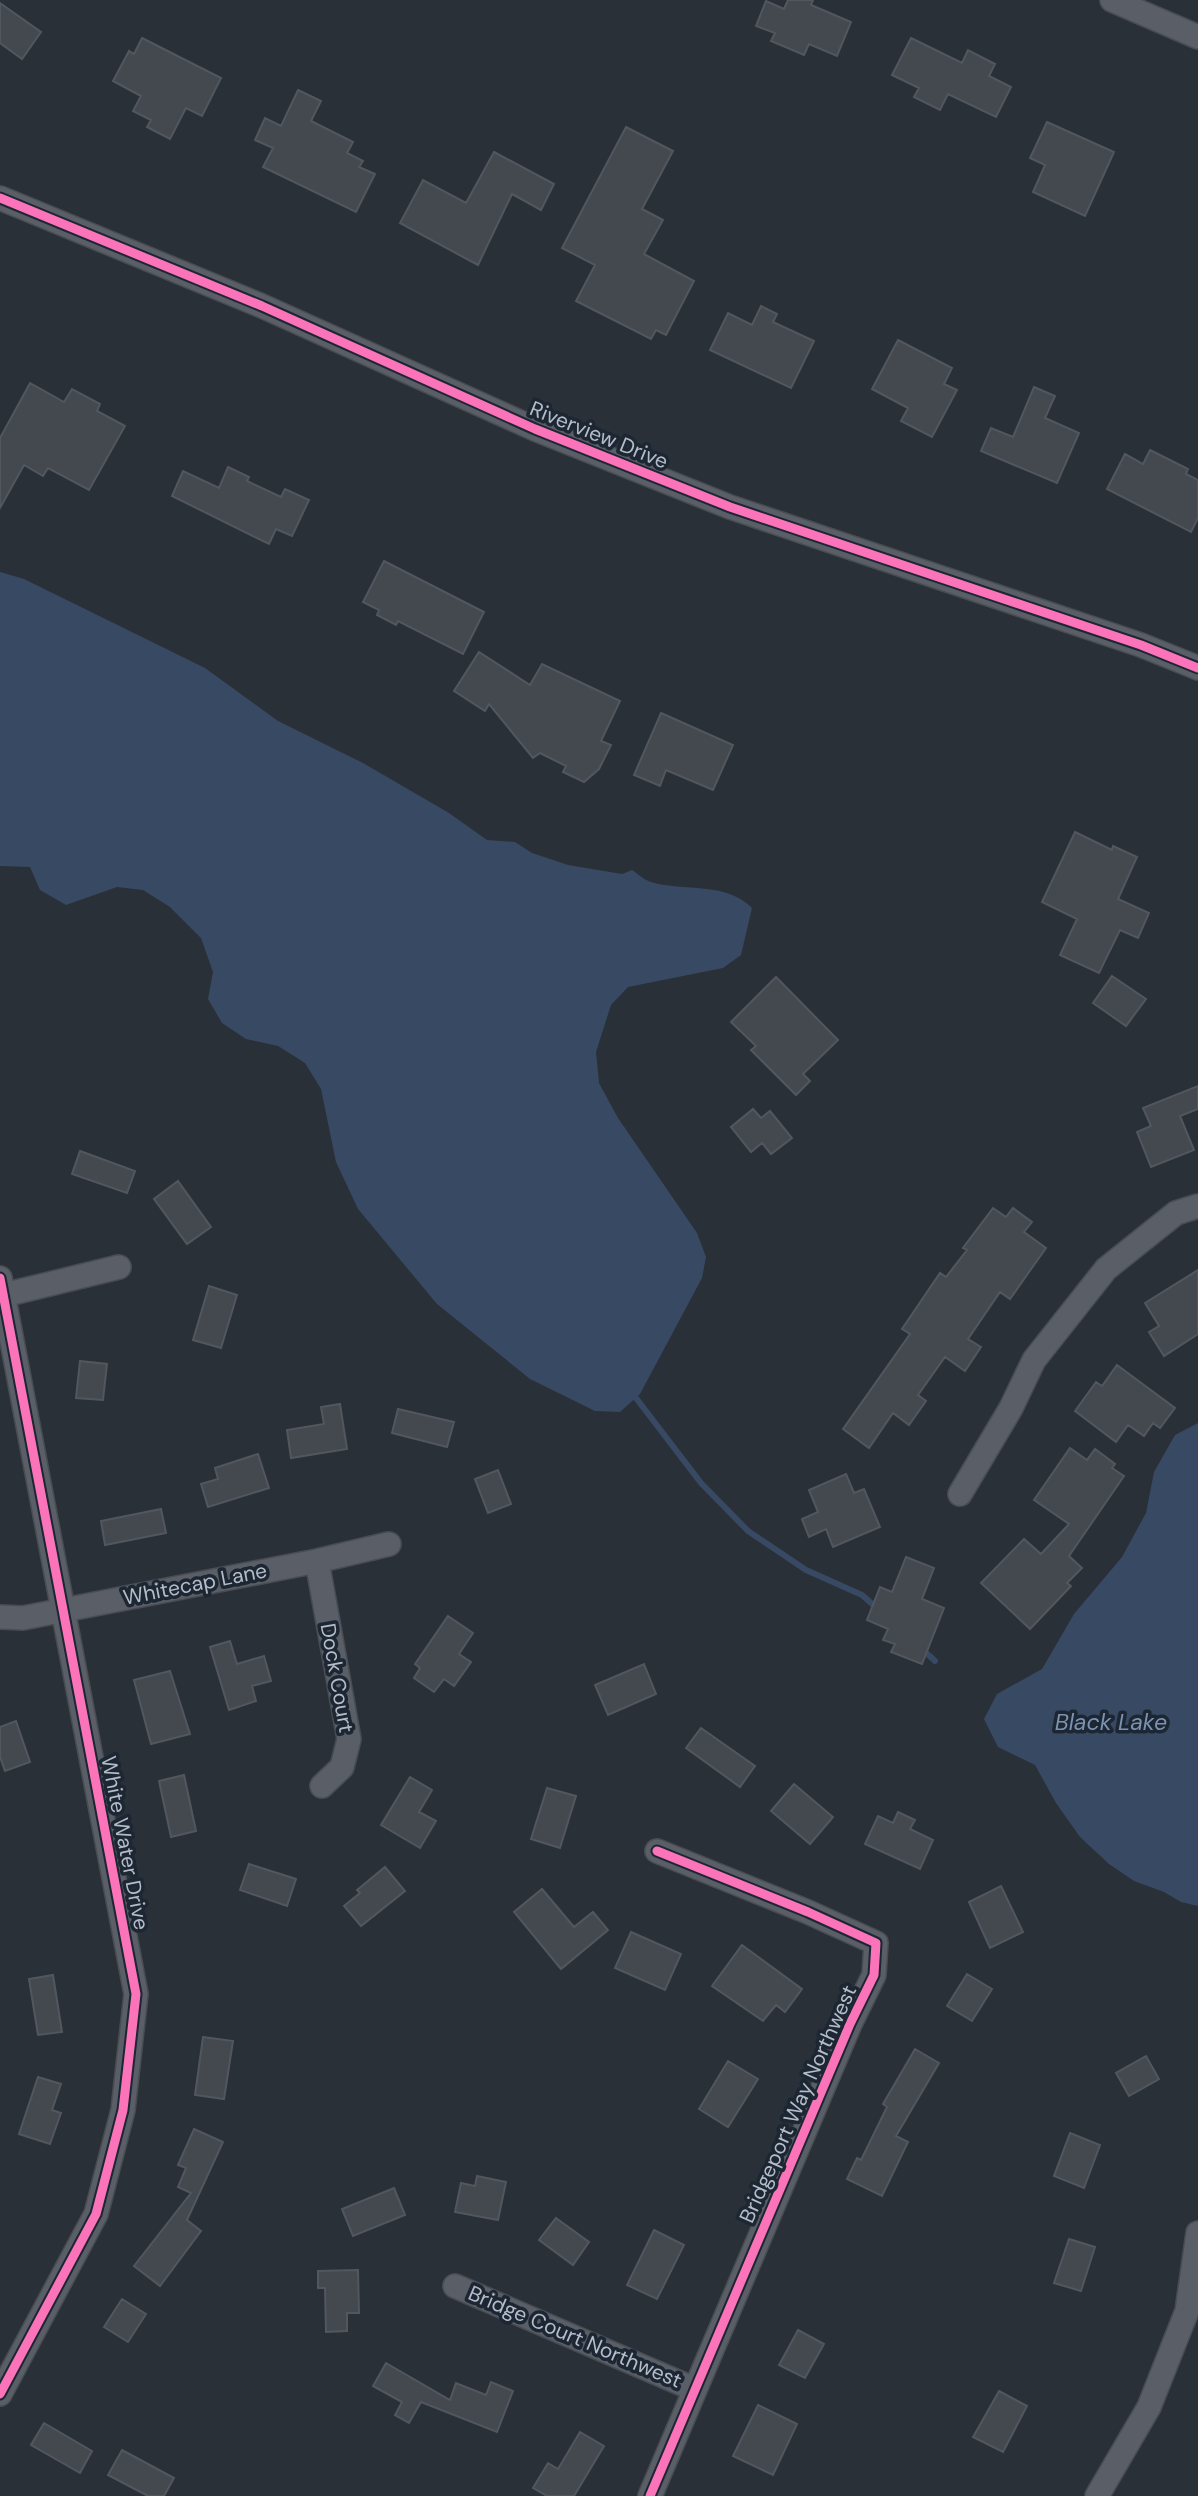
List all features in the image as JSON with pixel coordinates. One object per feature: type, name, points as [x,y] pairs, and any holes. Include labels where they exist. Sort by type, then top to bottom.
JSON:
[{"type":"street","points":[[1112,0],[1198,37]]},
{"type":"street","name":"Riverview Drive","points":[[0,198],[274,311],[535,429],[730,507],[1142,645],[1198,668]]},
{"type":"street","points":[[960,1494],[1011,1408],[1034,1360],[1106,1269],[1175,1213],[1198,1206]]},
{"type":"street","points":[[2,1286],[119,1267]]},
{"type":"street","name":"White Water Drive","points":[[0,2394],[96,2214],[122,2110],[136,1994],[2,1286]]},
{"type":"street","name":"Whitecap Lane","points":[[0,1616],[23,1618],[317,1561],[389,1544]]},
{"type":"street","name":"Dock Court","points":[[317,1561],[349,1739],[342,1767],[322,1786]]},
{"type":"street","name":"Bridgeport Way Northwest","points":[[650,2496],[850,2024],[874,1975],[876,1943],[808,1912],[657,1851]]},
{"type":"street","points":[[1097,2496],[1149,2407],[1187,2311],[1198,2233]]},
{"type":"street","name":"Bridge Court Northwest","points":[[455,2286],[694,2389]]},
{"type":"water","points":[[0,572],[24,579],[205,668],[278,721],[363,763],[449,813],[487,840],[515,842],[532,853],[568,865],[622,874],[632,870],[651,882],[730,894],[752,908],[741,955],[723,968],[628,987],[611,1005],[596,1052],[599,1083],[618,1118],[697,1233],[706,1257],[702,1278],[640,1394],[620,1412],[595,1411],[530,1379],[437,1304],[358,1209],[336,1162],[321,1089],[305,1063],[278,1046],[246,1039],[222,1023],[208,999],[213,972],[201,938],[170,907],[143,890],[117,887],[66,905],[40,890],[30,867],[0,866]]},
{"type":"water","name":"Black Lake","points":[[1198,1423],[1198,1906],[1181,1902],[1164,1892],[1134,1881],[1109,1864],[1080,1837],[1056,1803],[1035,1765],[998,1747],[984,1719],[997,1694],[1042,1669],[1074,1614],[1122,1557],[1146,1513],[1154,1472],[1175,1435]]},
{"type":"building","points":[[788,0],[813,0],[811,5],[851,22],[837,56],[809,44],[804,55],[771,41],[775,33],[756,26],[766,1],[784,9]]},
{"type":"building","points":[[0,3],[41,32],[22,59],[0,43]]},
{"type":"building","points":[[142,38],[221,78],[202,116],[186,108],[170,139],[147,127],[151,120],[133,111],[141,96],[113,81],[129,51],[134,54]]},
{"type":"building","points":[[911,38],[962,63],[968,50],[995,64],[989,76],[1011,87],[996,117],[948,94],[940,110],[914,97],[919,88],[892,75]]},
{"type":"building","points":[[298,90],[321,101],[311,121],[353,142],[347,153],[363,161],[359,167],[375,174],[356,212],[263,167],[273,148],[255,140],[265,118],[281,126]]},
{"type":"building","points":[[1047,122],[1114,152],[1085,216],[1033,192],[1045,165],[1030,158]]},
{"type":"building","points":[[626,127],[673,151],[642,209],[663,220],[644,254],[694,281],[666,335],[656,330],[651,339],[576,301],[595,265],[562,248]]},
{"type":"building","points":[[494,152],[554,184],[541,210],[512,194],[478,265],[400,223],[423,180],[466,203]]},
{"type":"building","points":[[761,306],[777,314],[773,322],[814,341],[791,388],[710,350],[728,313],[752,325]]},
{"type":"building","points":[[898,340],[952,368],[944,384],[957,390],[932,437],[901,421],[908,408],[872,389]]},
{"type":"building","points":[[30,383],[64,402],[72,389],[100,404],[97,411],[125,426],[89,490],[48,468],[43,476],[24,465],[0,508],[0,438]]},
{"type":"building","points":[[1034,387],[1055,396],[1045,418],[1079,433],[1057,483],[981,451],[991,428],[1013,437]]},
{"type":"building","points":[[1150,450],[1188,469],[1186,474],[1198,480],[1198,518],[1191,532],[1107,489],[1125,454],[1143,464]]},
{"type":"building","points":[[228,467],[249,477],[247,481],[281,497],[285,489],[309,500],[292,536],[276,529],[269,544],[172,496],[183,471],[219,488]]},
{"type":"building","points":[[384,561],[484,612],[463,654],[398,621],[396,625],[377,615],[379,610],[363,602]]},
{"type":"building","points":[[479,652],[530,685],[542,664],[620,701],[601,741],[611,745],[599,769],[584,782],[563,772],[566,766],[540,753],[533,758],[489,704],[485,711],[454,691]]},
{"type":"building","points":[[661,713],[733,745],[713,790],[666,770],[660,786],[634,775]]},
{"type":"building","points":[[1075,832],[1112,850],[1113,846],[1137,857],[1118,899],[1149,913],[1138,938],[1120,930],[1099,973],[1060,955],[1077,919],[1042,902]]},
{"type":"building","points":[[1112,976],[1146,999],[1126,1026],[1093,1003]]},
{"type":"building","points":[[776,977],[838,1040],[803,1074],[810,1081],[796,1095],[751,1050],[756,1046],[731,1022]]},
{"type":"building","points":[[1198,1086],[1198,1109],[1180,1116],[1194,1150],[1151,1167],[1137,1132],[1151,1126],[1143,1108]]},
{"type":"building","points":[[753,1109],[761,1118],[770,1111],[792,1138],[771,1154],[762,1143],[751,1152],[731,1127]]},
{"type":"building","points":[[80,1151],[135,1171],[127,1193],[72,1174]]},
{"type":"building","points":[[178,1181],[211,1227],[187,1244],[154,1199]]},
{"type":"building","points":[[993,1208],[1006,1217],[1013,1208],[1032,1222],[1024,1232],[1046,1248],[1010,1299],[1000,1292],[968,1339],[981,1347],[965,1371],[945,1357],[918,1395],[926,1401],[909,1425],[893,1413],[869,1448],[843,1429],[910,1334],[902,1329],[940,1273],[946,1277],[967,1250],[963,1248]]},
{"type":"building","points":[[1198,1270],[1198,1334],[1164,1356],[1149,1332],[1159,1326],[1145,1303]]},
{"type":"building","points":[[209,1286],[237,1295],[221,1348],[193,1340]]},
{"type":"building","points":[[80,1361],[107,1364],[103,1400],[76,1398]]},
{"type":"building","points":[[1117,1365],[1175,1408],[1160,1428],[1153,1423],[1144,1436],[1128,1425],[1116,1442],[1075,1411],[1096,1382],[1102,1386]]},
{"type":"building","points":[[340,1404],[347,1449],[291,1458],[287,1430],[324,1424],[321,1407]]},
{"type":"building","points":[[398,1409],[454,1422],[447,1447],[392,1433]]},
{"type":"building","points":[[1070,1448],[1087,1460],[1095,1449],[1115,1464],[1112,1468],[1124,1476],[1069,1556],[1082,1568],[1067,1583],[1071,1586],[1030,1629],[981,1583],[1024,1539],[1041,1554],[1069,1524],[1034,1500]]},
{"type":"building","points":[[258,1454],[269,1488],[208,1507],[201,1484],[218,1479],[215,1468]]},
{"type":"building","points":[[498,1470],[511,1504],[488,1513],[475,1479]]},
{"type":"building","points":[[846,1474],[854,1493],[864,1489],[880,1527],[833,1547],[826,1529],[809,1537],[802,1519],[818,1512],[809,1490]]},
{"type":"building","points":[[161,1509],[166,1533],[105,1545],[101,1521]]},
{"type":"building","points":[[906,1557],[934,1568],[922,1599],[944,1608],[922,1664],[891,1652],[895,1644],[883,1640],[888,1629],[867,1620],[880,1587],[892,1592]]},
{"type":"building","points":[[448,1616],[473,1633],[459,1654],[471,1662],[454,1686],[444,1679],[434,1692],[414,1678],[420,1668],[415,1664]]},
{"type":"building","points":[[230,1641],[237,1664],[264,1656],[271,1681],[252,1686],[256,1701],[229,1710],[210,1647]]},
{"type":"building","points":[[644,1664],[656,1694],[608,1715],[595,1685]]},
{"type":"building","points":[[170,1671],[190,1734],[151,1744],[134,1680]]},
{"type":"building","points":[[16,1721],[30,1762],[5,1771],[0,1757],[0,1727]]},
{"type":"building","points":[[701,1728],[755,1766],[740,1787],[686,1748]]},
{"type":"building","points":[[184,1775],[196,1831],[171,1837],[159,1781]]},
{"type":"building","points":[[410,1777],[432,1790],[419,1812],[436,1821],[420,1848],[381,1825]]},
{"type":"building","points":[[794,1784],[833,1817],[810,1844],[771,1811]]},
{"type":"building","points":[[547,1788],[576,1796],[560,1848],[531,1839]]},
{"type":"building","points":[[898,1812],[915,1820],[910,1829],[933,1840],[920,1869],[865,1844],[878,1816],[893,1823]]},
{"type":"building","points":[[249,1864],[296,1879],[287,1906],[240,1890]]},
{"type":"building","points":[[385,1867],[405,1891],[361,1926],[344,1906],[360,1893],[357,1890]]},
{"type":"building","points":[[1001,1886],[1023,1932],[990,1948],[969,1902]]},
{"type":"building","points":[[542,1889],[574,1927],[593,1912],[608,1930],[561,1969],[514,1912]]},
{"type":"building","points":[[631,1932],[681,1954],[665,1990],[615,1968]]},
{"type":"building","points":[[742,1945],[802,1989],[785,2012],[776,2005],[763,2021],[712,1986]]},
{"type":"building","points":[[967,1974],[992,1989],[972,2021],[947,2006]]},
{"type":"building","points":[[53,1975],[62,2032],[38,2035],[29,1979]]},
{"type":"building","points":[[203,2037],[233,2041],[224,2099],[195,2095]]},
{"type":"building","points":[[915,2049],[939,2063],[896,2136],[908,2142],[882,2196],[847,2179],[857,2158],[861,2160],[887,2107],[883,2104]]},
{"type":"building","points":[[1146,2056],[1159,2079],[1129,2096],[1116,2073]]},
{"type":"building","points":[[728,2061],[758,2079],[728,2127],[699,2109]]},
{"type":"building","points":[[38,2077],[61,2084],[52,2110],[61,2113],[50,2144],[19,2134]]},
{"type":"building","points":[[194,2129],[223,2142],[187,2220],[201,2231],[160,2286],[134,2266],[191,2193],[178,2187],[186,2168],[178,2165]]},
{"type":"building","points":[[1070,2133],[1100,2145],[1084,2188],[1054,2176]]},
{"type":"building","points":[[477,2176],[506,2182],[498,2220],[455,2212],[461,2183],[475,2186]]},
{"type":"building","points":[[394,2188],[405,2215],[353,2236],[342,2209]]},
{"type":"building","points":[[556,2218],[589,2242],[573,2265],[539,2240]]},
{"type":"building","points":[[654,2230],[684,2245],[657,2299],[627,2285]]},
{"type":"building","points":[[1069,2239],[1095,2247],[1081,2291],[1054,2283]]},
{"type":"building","points":[[358,2270],[359,2313],[347,2313],[347,2331],[326,2332],[325,2288],[318,2288],[318,2271]]},
{"type":"building","points":[[122,2299],[146,2314],[128,2342],[104,2327]]},
{"type":"building","points":[[798,2330],[824,2344],[805,2378],[779,2365]]},
{"type":"building","points":[[386,2363],[450,2400],[456,2383],[486,2395],[491,2382],[513,2391],[497,2432],[421,2402],[409,2423],[395,2415],[402,2402],[373,2386]]},
{"type":"building","points":[[999,2391],[1027,2406],[1003,2452],[973,2437]]},
{"type":"building","points":[[758,2405],[797,2424],[773,2475],[733,2456]]},
{"type":"building","points":[[44,2423],[92,2451],[80,2473],[31,2445]]},
{"type":"building","points":[[580,2432],[604,2446],[574,2496],[547,2496],[533,2488],[548,2463],[558,2469]]},
{"type":"building","points":[[122,2450],[174,2478],[164,2496],[148,2496],[108,2475]]},
{"type":"waterway","points":[[636,1398],[701,1483],[748,1531],[806,1570],[862,1595],[879,1610]]},
{"type":"waterway","points":[[921,1648],[935,1661]]},
{"type":"cycle path","points":[[0,198],[262,306],[535,429],[730,507],[1141,645],[1198,668]]},
{"type":"cycle path","points":[[0,1278],[136,1994],[123,2110],[96,2214],[0,2394]]},
{"type":"cycle path","points":[[650,2496],[850,2024],[874,1975],[876,1943],[808,1912],[657,1851]]}]
